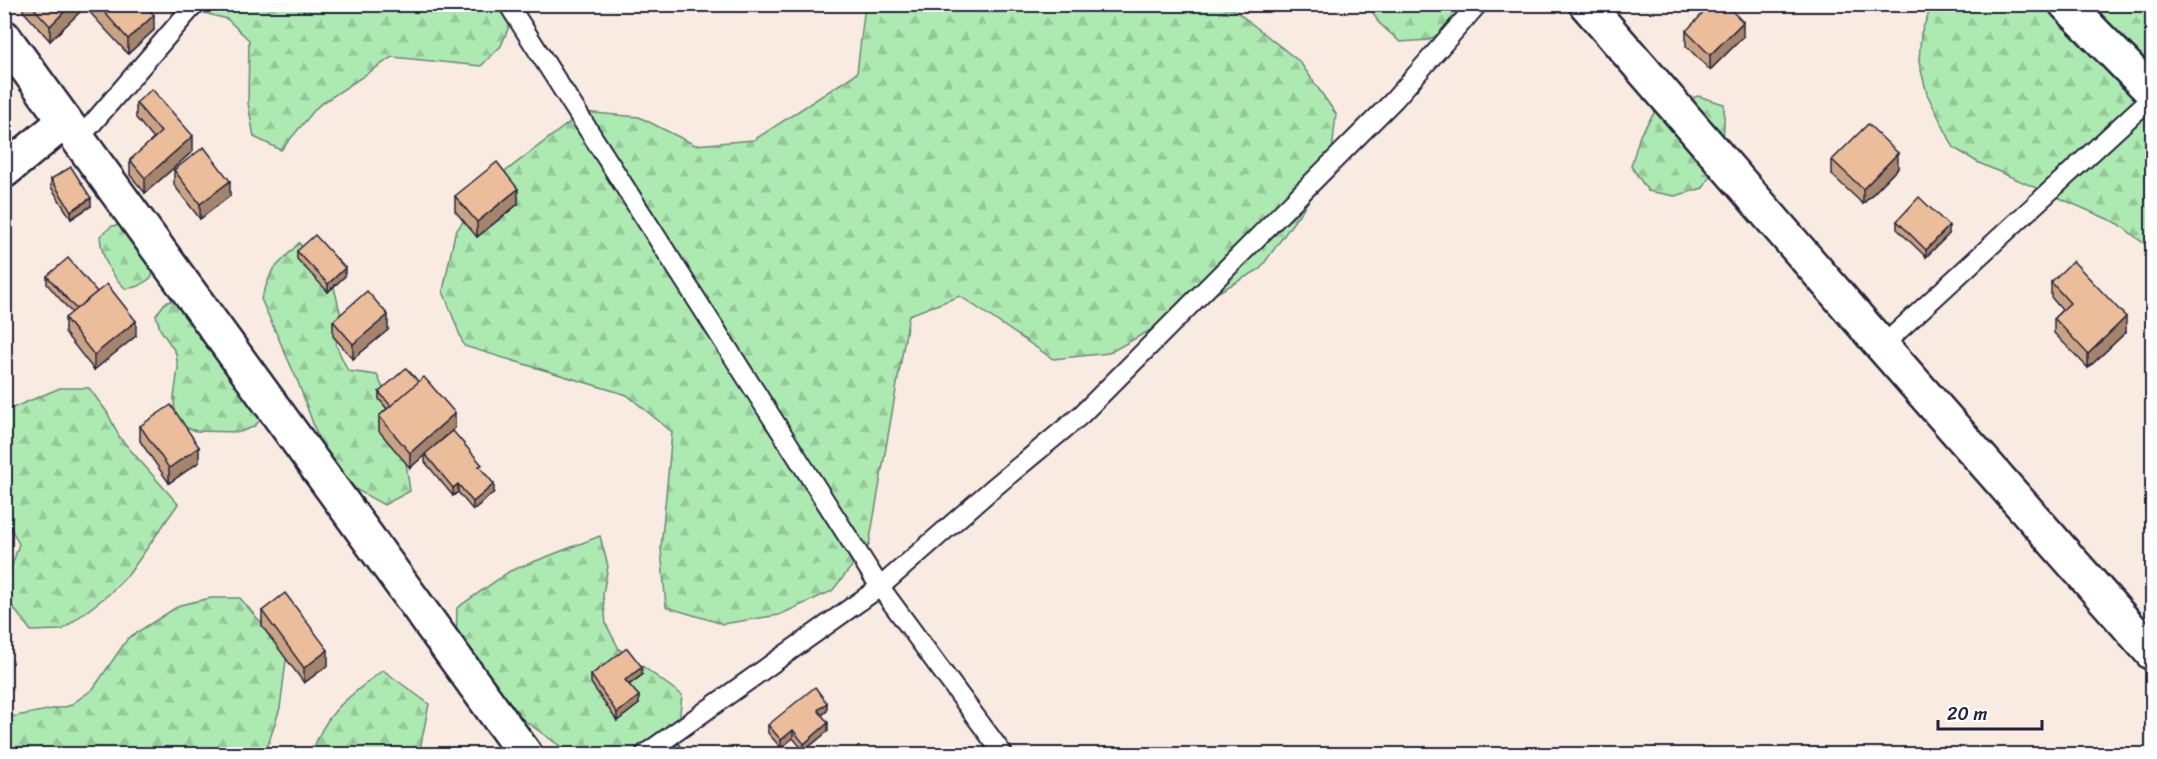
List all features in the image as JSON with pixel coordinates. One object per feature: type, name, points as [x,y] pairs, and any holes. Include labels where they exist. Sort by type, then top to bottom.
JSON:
[{"type":"street","points":[[1586,4],[2152,653]]},
{"type":"street","points":[[2066,4],[2152,92]]},
{"type":"street","points":[[4,37],[525,754]]},
{"type":"street","points":[[4,171],[72,130]]},
{"type":"lane","points":[[72,130],[195,4]]},
{"type":"lane","points":[[508,4],[880,587],[1003,754]]},
{"type":"lane","points":[[645,754],[880,587],[992,489],[1082,415],[1394,100],[1478,4]]},
{"type":"lane","points":[[1882,346],[2152,97]]},
{"type":"green space","points":[[201,4],[506,4],[512,19],[501,46],[481,66],[392,57],[318,106],[281,150],[254,137],[248,103],[249,40],[227,19],[200,12]]},
{"type":"green space","points":[[865,5],[1228,5],[1300,62],[1336,114],[1330,171],[1260,269],[1109,353],[1053,359],[960,296],[909,315],[869,545],[832,591],[779,615],[723,624],[666,607],[661,548],[672,432],[627,395],[464,346],[443,291],[455,233],[489,184],[583,112],[639,117],[695,145],[754,140],[857,73]]},
{"type":"green space","points":[[1369,5],[1484,5],[1429,40],[1400,42],[1378,22]]},
{"type":"green space","points":[[1932,5],[2152,5],[2152,250],[2119,224],[1979,163],[1954,148],[1927,94],[1919,62],[1921,33]]},
{"type":"green space","points":[[1698,96],[1724,104],[1723,139],[1719,157],[1710,176],[1703,188],[1675,196],[1648,191],[1631,166],[1640,135],[1656,110]]},
{"type":"green space","points":[[128,224],[154,265],[152,277],[139,286],[126,289],[115,278],[108,265],[100,236],[112,226]]},
{"type":"green space","points":[[299,243],[334,287],[341,316],[336,345],[348,371],[377,375],[401,428],[410,491],[384,505],[357,490],[336,470],[321,446],[298,382],[261,299],[272,271]]},
{"type":"green space","points":[[179,298],[196,299],[228,317],[217,328],[264,417],[253,427],[240,432],[196,431],[182,426],[175,413],[174,398],[178,368],[176,353],[160,329],[156,315],[165,303]]},
{"type":"green space","points":[[60,388],[89,388],[107,412],[120,438],[178,504],[129,574],[108,595],[62,630],[31,631],[12,606],[9,575],[19,544],[5,517],[5,411]]},
{"type":"green space","points":[[600,536],[608,566],[603,594],[606,624],[619,649],[682,695],[679,722],[659,754],[571,754],[510,710],[496,683],[456,639],[457,608],[510,571]]},
{"type":"green space","points":[[211,598],[240,598],[287,653],[280,708],[265,754],[5,754],[5,718],[69,706],[93,689],[128,638],[180,605]]},
{"type":"green space","points":[[383,670],[429,704],[419,754],[312,754],[317,739],[331,716],[349,697]]},
{"type":"building","points":[[30,4],[72,4],[50,26]]},
{"type":"building","points":[[97,4],[144,4],[154,15],[128,39]]},
{"type":"building","points":[[1712,4],[1725,4],[1743,22],[1710,55],[1686,31]]},
{"type":"building","points":[[152,89],[193,136],[145,178],[130,160],[161,132],[136,103]]},
{"type":"building","points":[[1868,124],[1898,153],[1863,189],[1832,160]]},
{"type":"building","points":[[204,147],[230,181],[200,204],[174,170]]},
{"type":"building","points":[[497,162],[518,189],[477,222],[455,196]]},
{"type":"building","points":[[71,167],[91,198],[71,211],[51,179]]},
{"type":"building","points":[[1919,197],[1949,226],[1926,250],[1897,221]]},
{"type":"building","points":[[315,235],[345,268],[328,284],[297,251]]},
{"type":"building","points":[[68,258],[97,292],[76,309],[47,276]]},
{"type":"building","points":[[2073,261],[2126,317],[2088,354],[2054,318],[2070,303],[2051,282]]},
{"type":"building","points":[[107,284],[136,321],[94,355],[65,318]]},
{"type":"building","points":[[367,291],[388,315],[353,344],[333,321]]},
{"type":"building","points":[[406,368],[419,382],[391,406],[379,392]]},
{"type":"building","points":[[424,377],[455,413],[410,453],[379,416]]},
{"type":"building","points":[[171,405],[199,447],[169,468],[140,426]]},
{"type":"building","points":[[453,431],[482,465],[479,466],[494,484],[473,502],[458,484],[453,488],[425,454]]},
{"type":"building","points":[[285,593],[328,650],[304,668],[262,611]]},
{"type":"building","points":[[627,648],[642,667],[625,680],[639,696],[617,713],[591,675]]},
{"type":"building","points":[[815,687],[827,703],[818,710],[828,723],[804,744],[793,730],[781,740],[768,725]]},
{"type":"building","points":[[679,743],[685,754],[660,754]]},
{"type":"building","points":[[749,747],[755,754],[741,754]]}]
